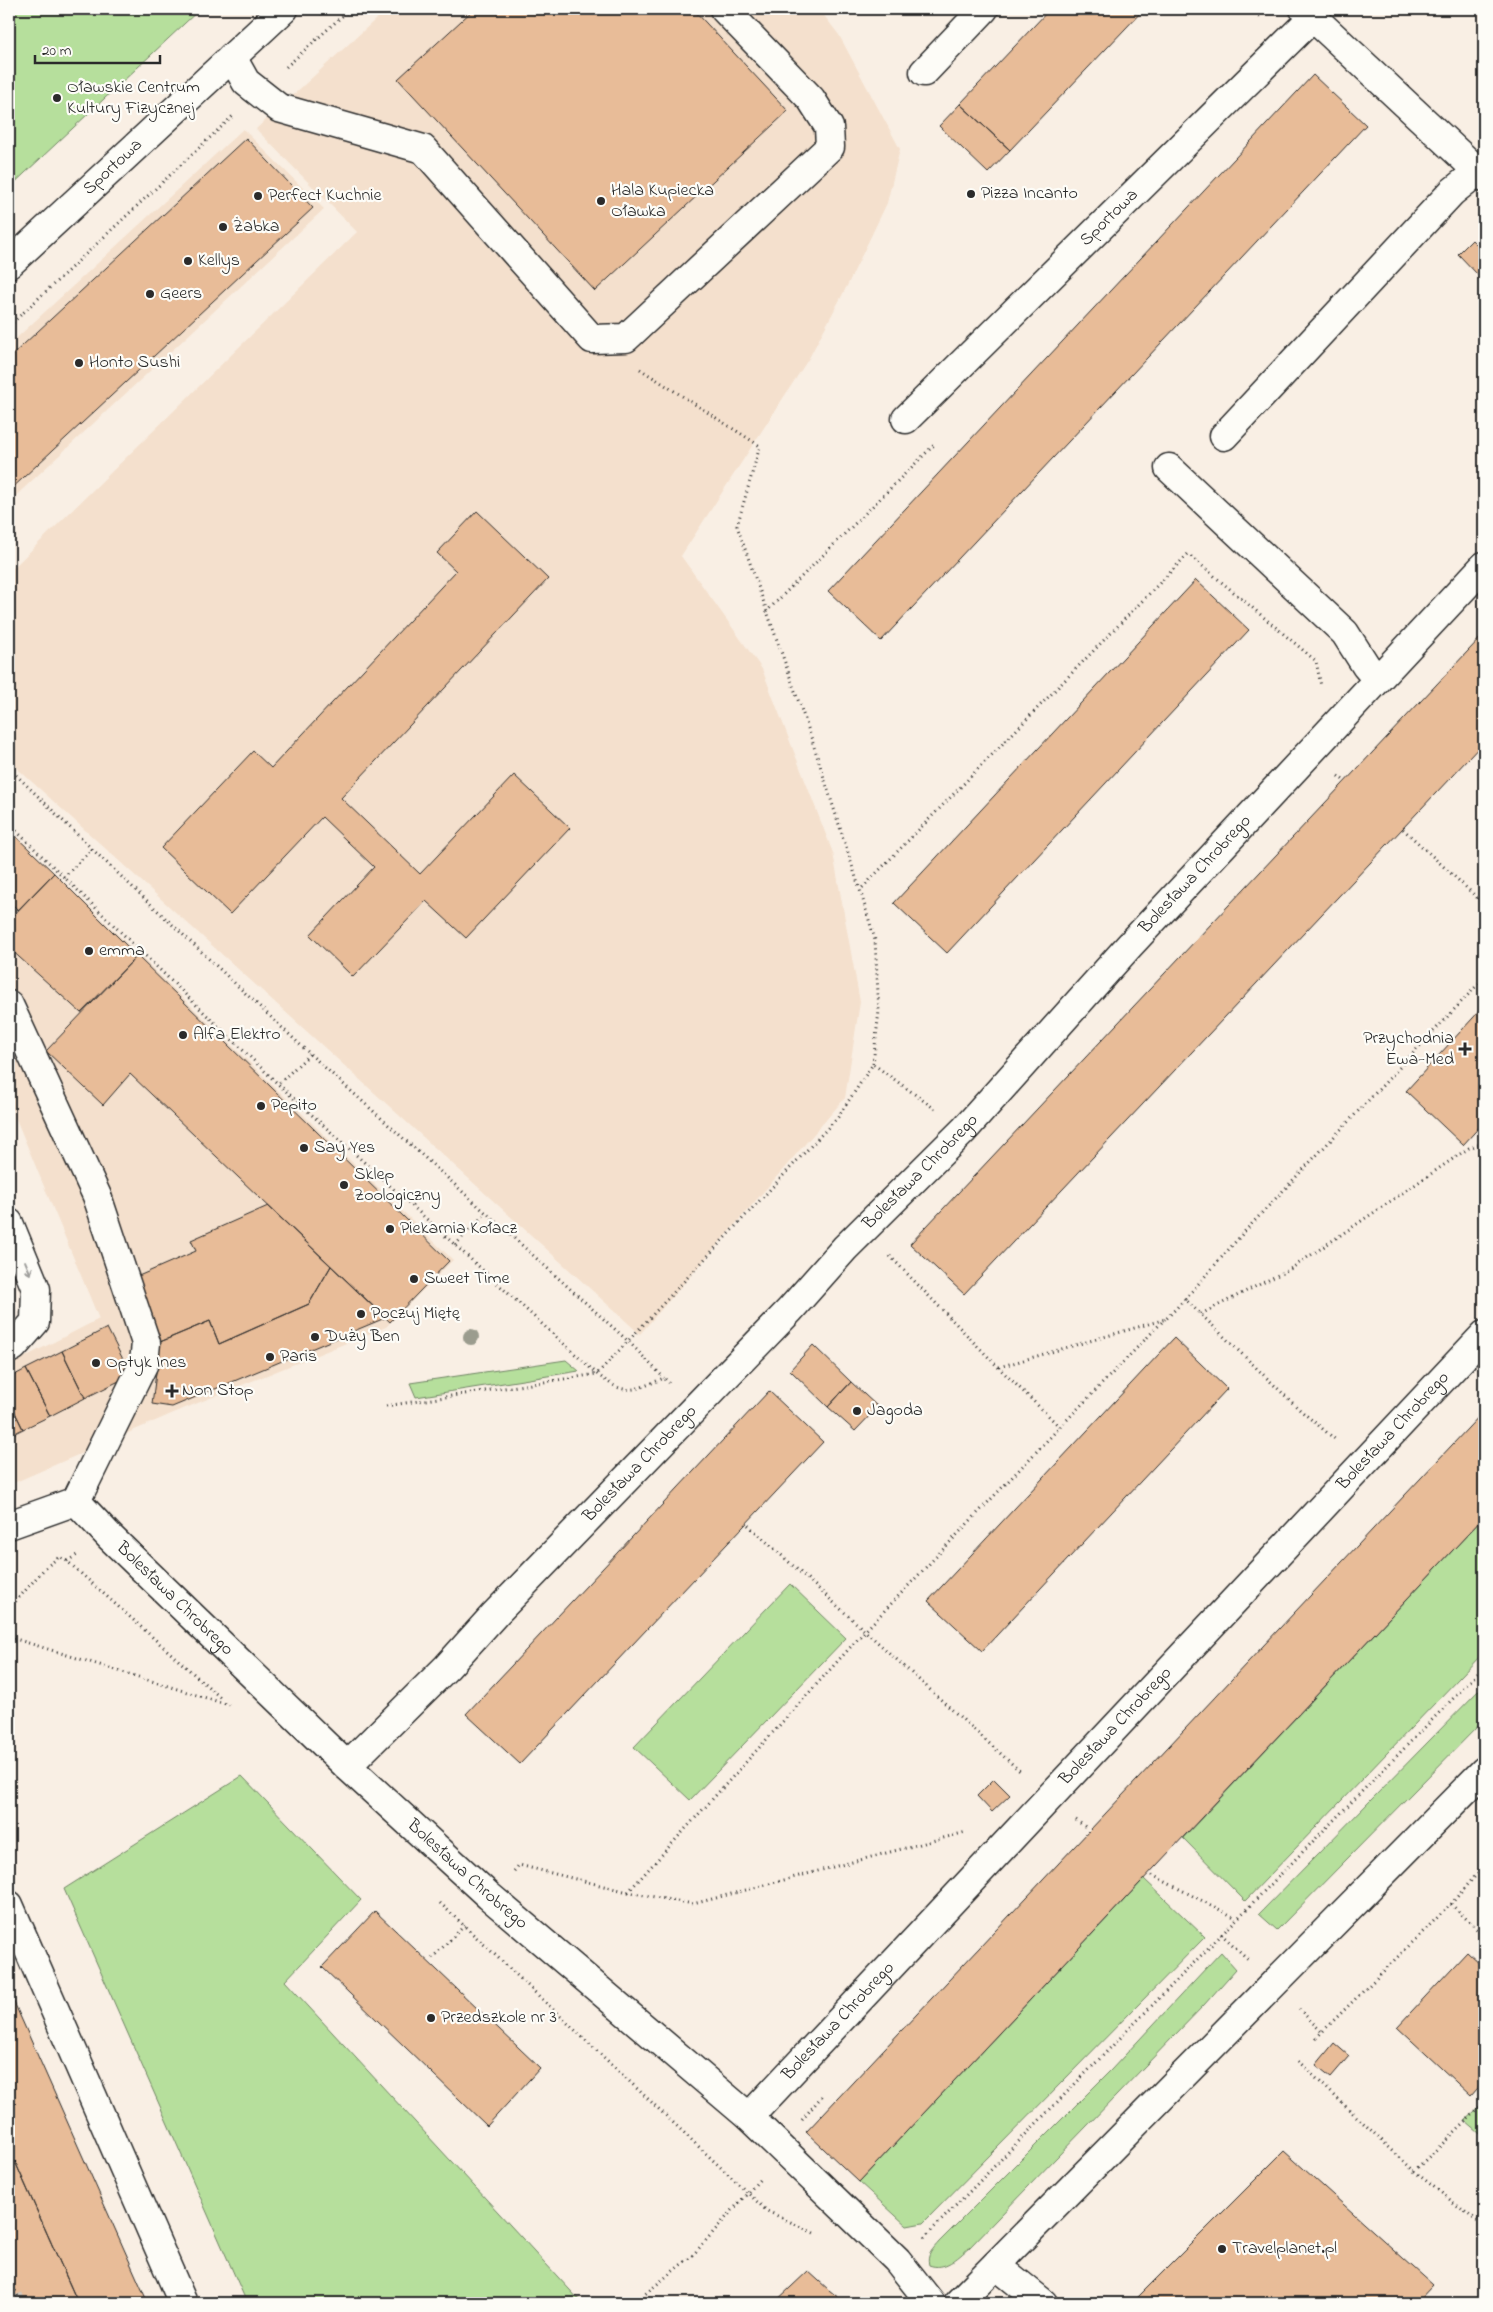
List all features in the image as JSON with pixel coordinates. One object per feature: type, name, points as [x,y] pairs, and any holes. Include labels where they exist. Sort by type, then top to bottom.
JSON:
[{"type":"street","name":"Sportowa","points":[[9,264],[284,9]]},
{"type":"street","points":[[232,57],[246,82],[279,108],[423,148],[592,339],[626,338],[830,147],[828,127],[811,99],[724,9]]},
{"type":"street","points":[[924,72],[984,9]]},
{"type":"street","name":"Sportowa","points":[[906,419],[1308,13],[1481,174]]},
{"type":"street","points":[[1224,436],[1452,192],[1481,174]]},
{"type":"street","points":[[1169,468],[1345,633],[1366,666],[1377,679]]},
{"type":"street","name":"Bolesława Chrobrego","points":[[347,1766],[447,1667],[495,1614],[790,1310],[846,1248],[964,1130],[1129,946],[1484,566]]},
{"type":"street","points":[[9,1005],[97,1196],[146,1343],[144,1363],[76,1501],[9,1525]]},
{"type":"street","points":[[9,1223],[36,1289],[35,1322],[9,1349]]},
{"type":"street","name":"Bolesława Chrobrego","points":[[749,2117],[1484,1335]]},
{"type":"street","name":"Bolesława Chrobrego","points":[[76,1501],[110,1537],[347,1766],[489,1896],[749,2117],[896,2260],[931,2303]]},
{"type":"street","points":[[958,2303],[1484,1771]]},
{"type":"street","points":[[9,1905],[183,2303]]},
{"type":"street","points":[[996,2265],[1043,2303]]},
{"type":"path","points":[[9,326],[350,9]]},
{"type":"path","points":[[386,1406],[597,1374],[838,1117],[873,1064],[879,1011],[875,940],[810,734],[737,526],[760,446],[592,339]]},
{"type":"path","points":[[860,890],[1188,554],[1316,661],[1322,683],[1314,702],[1334,728]]},
{"type":"path","points":[[9,768],[92,849],[310,1054],[628,1340],[664,1378]]},
{"type":"path","points":[[9,824],[278,1084],[597,1374],[615,1388],[635,1390]]},
{"type":"path","points":[[1403,829],[1484,904]]},
{"type":"path","points":[[64,877],[92,849]]},
{"type":"path","points":[[628,1892],[866,1630],[1185,1299],[1245,1231],[1484,978]]},
{"type":"path","points":[[278,1084],[310,1054]]},
{"type":"path","points":[[873,1064],[964,1130]]},
{"type":"path","points":[[1201,1314],[1292,1268],[1469,1148],[1484,1143]]},
{"type":"path","points":[[455,1245],[486,1213]]},
{"type":"path","points":[[884,1250],[998,1367],[1060,1427]]},
{"type":"path","points":[[1185,1299],[1300,1410],[1363,1463]]},
{"type":"path","points":[[998,1367],[1166,1319]]},
{"type":"path","points":[[748,1525],[866,1630],[978,1734],[1050,1796],[1069,1815],[1087,1828]]},
{"type":"path","points":[[9,1609],[45,1568],[59,1557],[66,1561]]},
{"type":"path","points":[[9,1637],[229,1705]]},
{"type":"path","points":[[919,2244],[1236,1918],[1484,1667]]},
{"type":"path","points":[[509,1876],[519,1865],[628,1892],[693,1904],[965,1832],[994,1856]]},
{"type":"path","points":[[1316,2038],[1451,1904],[1484,1866]]},
{"type":"path","points":[[1152,1875],[1236,1918]]},
{"type":"path","points":[[1451,1904],[1484,1936]]},
{"type":"path","points":[[1298,2061],[1414,2171],[1484,2227]]},
{"type":"path","points":[[1414,2171],[1484,2104]]},
{"type":"path","points":[[634,2303],[694,2254],[757,2184],[780,2147]]},
{"type":"path","points":[[9,2277],[21,2303]]},
{"type":"shaded area","points":[[387,9],[819,9],[839,35],[900,149],[887,203],[847,286],[809,358],[681,556],[762,669],[833,853],[860,1002],[845,1098],[640,1334],[9,761],[9,572],[357,232],[256,129]]},
{"type":"shaded area","points":[[243,129],[324,209],[9,502],[9,345]]},
{"type":"shaded area","points":[[9,829],[453,1260],[386,1327],[178,1411],[9,1485],[9,1365],[99,1319],[9,1102]]},
{"type":"green space","name":"Oławskie Centrum Kultury Fizycznej","points":[[9,9],[200,9],[9,188]]},
{"type":"green space","points":[[566,1360],[579,1371],[416,1397],[410,1383]]},
{"type":"green space","points":[[1484,1517],[1484,1652],[1245,1901],[1183,1838]]},
{"type":"green space","points":[[790,1584],[846,1638],[690,1800],[634,1747]]},
{"type":"green space","points":[[1484,1685],[1484,1720],[1277,1930],[1259,1914]]},
{"type":"green space","points":[[242,1776],[361,1900],[285,1981],[581,2302],[247,2303],[64,1889]]},
{"type":"green space","points":[[1144,1879],[1205,1937],[923,2223],[907,2226],[859,2182]]},
{"type":"green space","points":[[1221,1952],[1236,1969],[1204,2005],[969,2248],[946,2265],[929,2265],[929,2255],[939,2242],[1111,2070]]},
{"type":"green space","points":[[1484,2104],[1484,2137],[1465,2121]]},
{"type":"building","name":"Hala Kupiecka Oławka","points":[[474,9],[693,9],[788,111],[595,291],[398,79]]},
{"type":"building","points":[[1050,9],[1144,9],[1010,150],[960,104]]},
{"type":"building","points":[[1313,75],[1366,125],[881,641],[828,591]]},
{"type":"building","points":[[960,104],[1010,150],[988,173],[939,126]]},
{"type":"building","points":[[246,138],[313,208],[9,491],[9,358]]},
{"type":"building","points":[[1472,240],[1484,252],[1484,268],[1478,275],[1458,254]]},
{"type":"building","points":[[477,511],[548,579],[341,798],[420,874],[514,775],[570,828],[466,938],[426,901],[353,977],[310,935],[374,867],[322,817],[230,914],[161,848],[253,751],[271,768],[456,571],[437,553]]},
{"type":"building","points":[[1196,580],[1249,630],[947,953],[894,903]]},
{"type":"building","points":[[1484,634],[1484,742],[964,1294],[910,1244]]},
{"type":"building","points":[[9,830],[54,873],[18,910],[9,901]]},
{"type":"building","points":[[54,873],[137,956],[81,1013],[9,948],[9,920]]},
{"type":"building","points":[[137,956],[449,1261],[390,1322],[130,1074],[103,1105],[46,1051]]},
{"type":"building","name":"Przychodnia Ewa-Med","points":[[1484,1006],[1484,1122],[1463,1145],[1406,1091]]},
{"type":"building","points":[[268,1206],[331,1266],[309,1304],[219,1344],[210,1321],[160,1342],[134,1278],[196,1251],[191,1240]]},
{"type":"building","points":[[331,1266],[385,1318],[172,1407],[152,1404],[160,1342],[210,1321],[219,1344],[309,1304]]},
{"type":"building","name":"Optyk Ines","points":[[107,1328],[131,1375],[85,1398],[62,1351]]},
{"type":"building","points":[[1174,1338],[1227,1389],[982,1651],[928,1601]]},
{"type":"building","points":[[813,1345],[851,1382],[828,1407],[790,1370]]},
{"type":"building","points":[[62,1351],[85,1398],[50,1416],[26,1369]]},
{"type":"building","points":[[26,1369],[50,1416],[23,1429],[9,1400],[9,1378]]},
{"type":"building","points":[[851,1382],[878,1407],[855,1431],[828,1407]]},
{"type":"building","points":[[769,1391],[823,1442],[520,1764],[466,1714]]},
{"type":"building","points":[[9,1400],[23,1429],[9,1436]]},
{"type":"building","points":[[1484,1411],[1484,1517],[859,2182],[806,2132]]},
{"type":"building","points":[[994,1779],[1010,1795],[992,1812],[977,1796]]},
{"type":"building","name":"Przedszkole nr 3","points":[[375,1911],[540,2068],[487,2126],[322,1967]]},
{"type":"building","points":[[1467,1952],[1484,1968],[1484,2081],[1471,2096],[1397,2027]]},
{"type":"building","points":[[9,1991],[148,2303],[78,2303],[9,2148]]},
{"type":"building","points":[[1334,2043],[1349,2056],[1331,2077],[1316,2065]]},
{"type":"building","points":[[9,2148],[78,2303],[9,2303]]},
{"type":"building","points":[[1284,2151],[1433,2285],[1416,2303],[1132,2303]]},
{"type":"building","points":[[808,2271],[829,2290],[845,2303],[774,2303]]},
{"type":"tunnel","points":[[9,2297],[11,2303]]},
{"type":"place","name":"Oławskie Centrum Kultury Fizycznej","points":[[57,98]]},
{"type":"place","name":"Pizza Incanto","points":[[971,194]]},
{"type":"place","name":"Perfect Kuchnie","points":[[258,196]]},
{"type":"place","name":"Hala Kupiecka Oławka","points":[[601,201]]},
{"type":"place","name":"Żabka","points":[[223,227]]},
{"type":"place","name":"Kellys","points":[[188,261]]},
{"type":"place","name":"Geers","points":[[150,294]]},
{"type":"place","name":"Honto Sushi","points":[[79,363]]},
{"type":"place","name":"emma","points":[[89,951]]},
{"type":"place","name":"Alfa Elektro","points":[[183,1035]]},
{"type":"place","name":"Przychodnia Ewa-Med","points":[[1465,1049]]},
{"type":"place","name":"Pepito","points":[[261,1106]]},
{"type":"place","name":"Say Yes","points":[[304,1148]]},
{"type":"place","name":"Sklep Zoologiczny","points":[[344,1185]]},
{"type":"place","name":"Piekarnia Kołacz","points":[[390,1229]]},
{"type":"place","name":"Sweet Time","points":[[414,1279]]},
{"type":"place","name":"Poczuj Miętę","points":[[361,1314]]},
{"type":"place","name":"Duży Ben","points":[[315,1337]]},
{"type":"place","name":"Paris","points":[[270,1357]]},
{"type":"place","name":"Optyk Ines","points":[[96,1363]]},
{"type":"place","name":"Non Stop","points":[[172,1391]]},
{"type":"place","name":"Jagoda","points":[[857,1411]]},
{"type":"place","name":"Przedszkole nr 3","points":[[431,2018]]},
{"type":"place","name":"Travelplanet.pl","points":[[1222,2249]]}]
